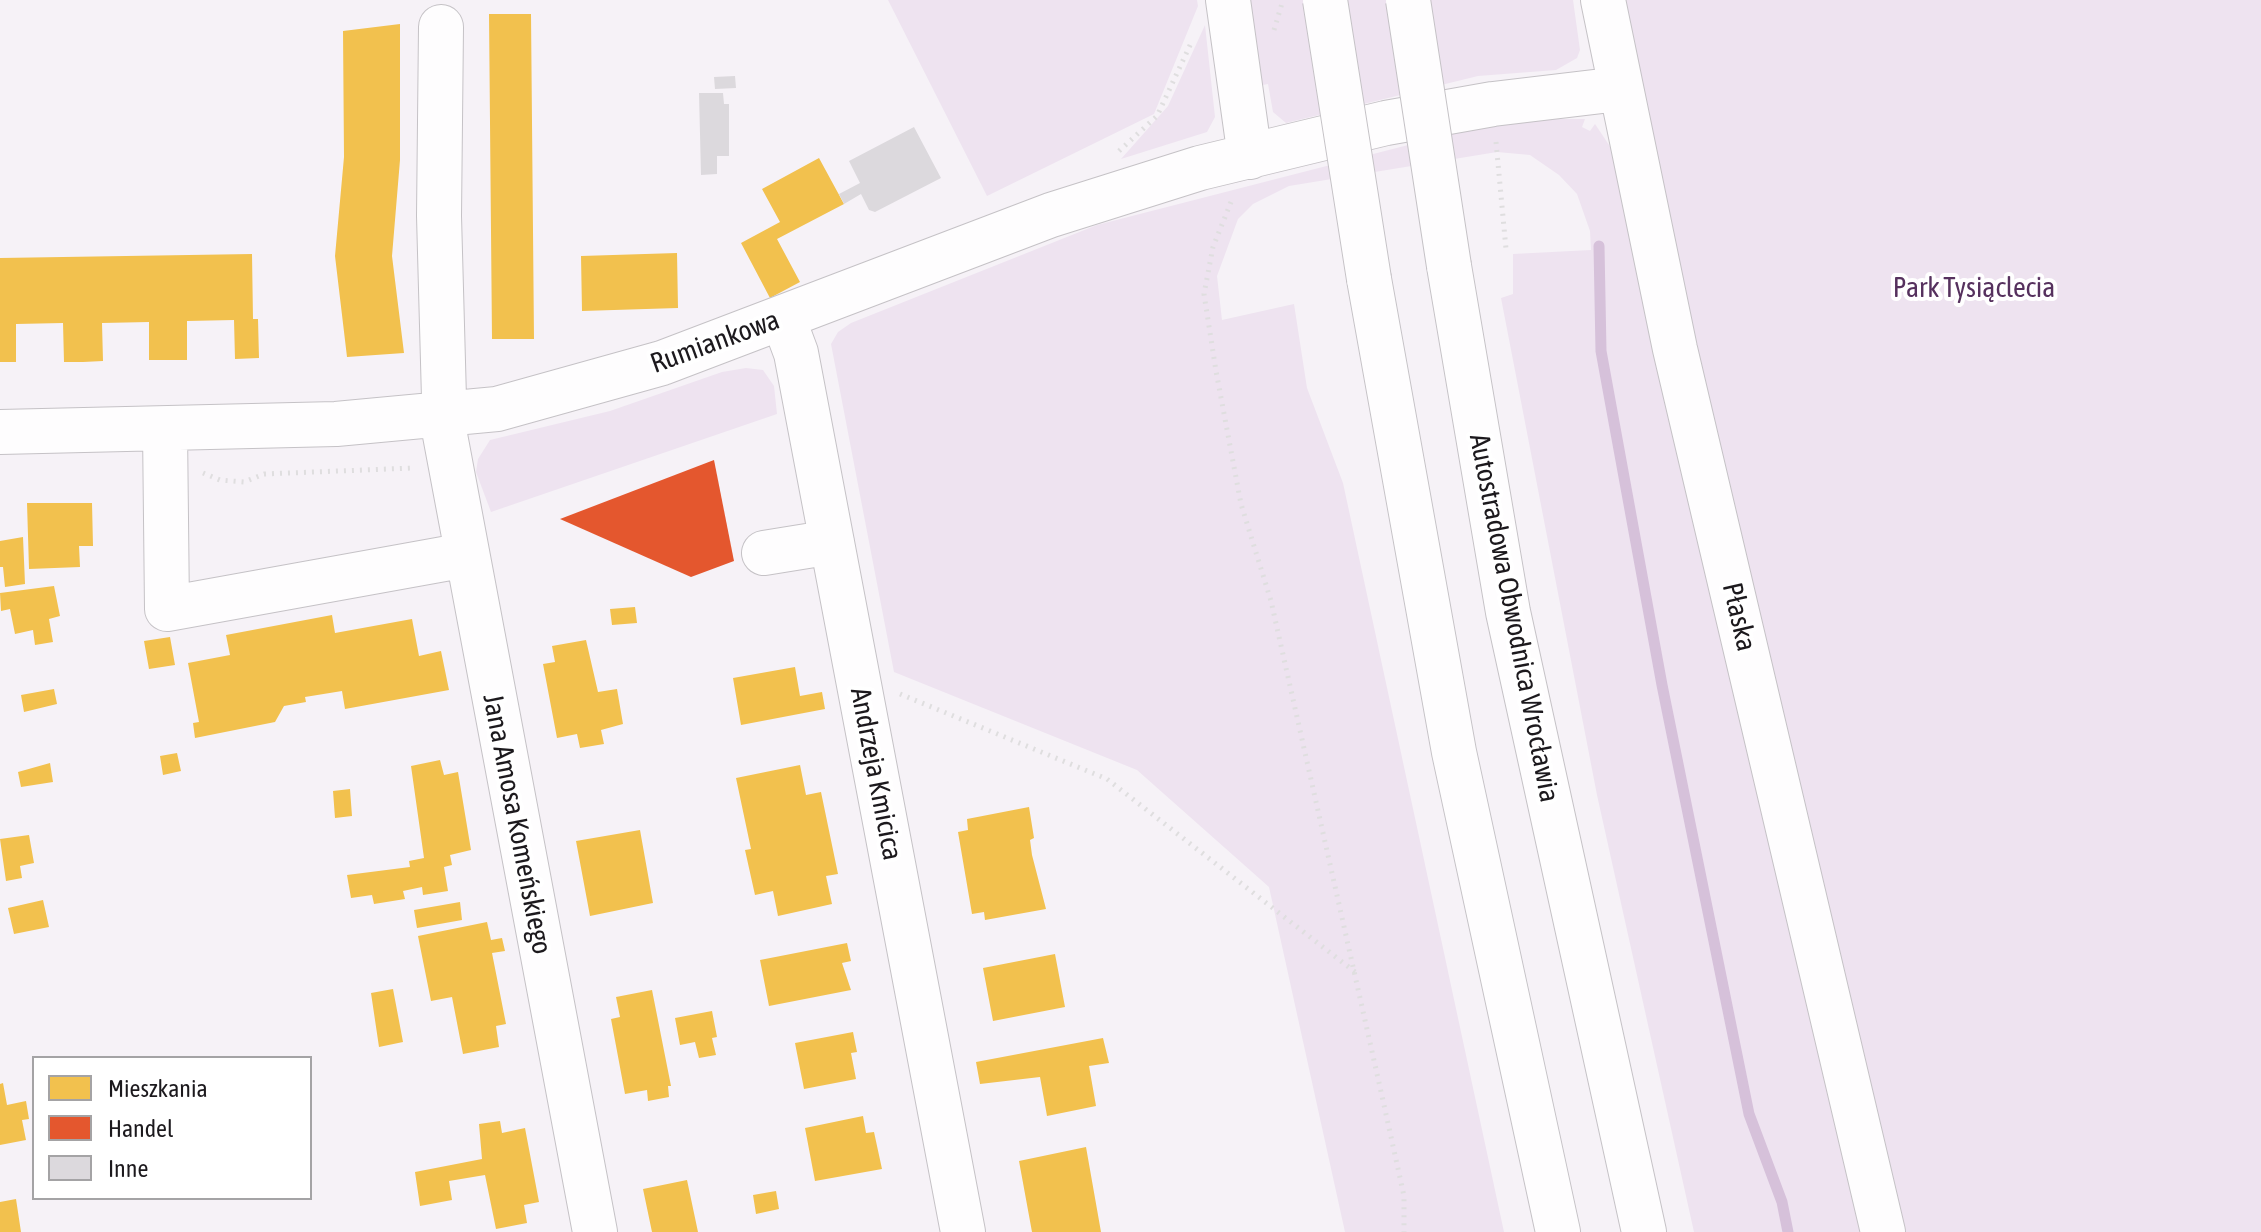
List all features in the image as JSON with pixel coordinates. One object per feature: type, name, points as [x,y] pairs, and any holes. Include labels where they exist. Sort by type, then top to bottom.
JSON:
[{"type":"main road","points":[[1228,0],[1250,157]]},
{"type":"main road","points":[[1325,0],[1369,279],[1454,752],[1558,1232]]},
{"type":"main road","name":"Autostradowa Obwodnica Wrocławia","points":[[1408,0],[1449,266],[1508,612],[1644,1232]]},
{"type":"main road","name":"Płaska","points":[[1603,0],[1675,349],[1883,1232]]},
{"type":"main road","name":"Jana Amosa Komeńskiego","points":[[441,27],[442,415],[595,1232]]},
{"type":"main road","name":"Rumiankowa","points":[[0,432],[362,423],[497,409],[662,363],[1081,204],[1200,168],[1386,123],[1493,104],[1619,89]]},
{"type":"main road","name":"Andrzeja Kmicica","points":[[783,318],[796,353],[963,1232]]},
{"type":"main road","points":[[165,429],[167,609],[466,555]]},
{"type":"main road","points":[[764,553],[832,542]]},
{"type":"path","points":[[1110,161],[1157,116],[1197,30]]},
{"type":"path","points":[[1497,152],[1506,249]]},
{"type":"path","points":[[1250,157],[1213,247],[1204,294],[1241,504],[1271,601],[1355,972],[1404,1196],[1404,1232]]},
{"type":"path","points":[[166,476],[208,472],[220,480],[244,482],[264,474],[389,470]]},
{"type":"path","points":[[858,676],[1107,779],[1355,972]]},
{"type":"green space","points":[[888,0],[1197,0],[1198,6],[1154,114],[987,196]]},
{"type":"green space","points":[[1245,0],[1573,0],[1580,50],[1577,58],[1556,70],[1478,76],[1286,123],[1273,112],[1268,84],[1257,86]]},
{"type":"green space","name":"Park Tysiąclecia","points":[[1618,0],[2261,0],[2261,1232],[1901,1232],[1653,183]]},
{"type":"green space","points":[[1205,25],[1215,117],[1207,132],[1121,159],[1168,106]]},
{"type":"green space","points":[[1585,119],[1582,127],[1590,131],[1595,124],[1613,151],[1866,1232],[1694,1232],[1597,795],[1501,298],[1513,294],[1513,254],[1591,250],[1590,231],[1577,194],[1559,175],[1530,155],[1497,152],[1289,186],[1253,204],[1238,219],[1217,276],[1222,320],[1294,304],[1307,388],[1343,483],[1504,1232],[1345,1232],[1269,887],[1137,770],[894,672],[831,344],[838,332],[851,323],[1097,225],[1486,125]]},
{"type":"green space","points":[[746,368],[763,370],[774,386],[777,414],[491,512],[476,472],[478,459],[490,440],[610,411],[722,372]]},
{"type":"building: Mieszkania","points":[[489,14],[531,14],[534,339],[492,339]]},
{"type":"building: Mieszkania","points":[[400,24],[400,160],[392,256],[404,353],[347,357],[335,256],[344,157],[343,31]]},
{"type":"building: Mieszkania","points":[[819,158],[844,204],[777,239],[800,282],[770,298],[741,243],[780,222],[762,189]]},
{"type":"building: Mieszkania","points":[[677,253],[678,308],[582,311],[581,256]]},
{"type":"building: Mieszkania","points":[[252,254],[253,319],[258,319],[259,358],[235,359],[234,320],[187,321],[187,360],[149,360],[149,322],[102,323],[103,361],[83,362],[64,362],[63,323],[16,324],[16,362],[0,362],[0,258]]},
{"type":"building: Mieszkania","points":[[27,503],[92,503],[93,546],[79,546],[80,567],[29,569]]},
{"type":"building: Mieszkania","points":[[23,537],[25,584],[5,587],[3,567],[0,567],[0,541]]},
{"type":"building: Mieszkania","points":[[54,586],[60,616],[49,619],[53,642],[35,645],[33,630],[15,634],[10,609],[1,611],[0,593]]},
{"type":"building: Mieszkania","points":[[635,607],[637,623],[612,625],[610,609]]},
{"type":"building: Mieszkania","points":[[332,615],[335,633],[412,619],[419,656],[441,651],[449,690],[345,709],[342,691],[305,697],[306,702],[284,706],[275,722],[195,738],[193,723],[199,722],[188,663],[230,655],[226,635]]},
{"type":"building: Mieszkania","points":[[170,637],[175,665],[149,669],[144,641]]},
{"type":"building: Mieszkania","points":[[586,640],[598,692],[617,689],[623,724],[601,730],[604,744],[580,748],[577,734],[557,738],[543,664],[555,662],[552,646]]},
{"type":"building: Mieszkania","points":[[795,667],[800,696],[822,692],[825,709],[741,725],[733,678]]},
{"type":"building: Mieszkania","points":[[54,689],[57,704],[24,712],[21,695]]},
{"type":"building: Mieszkania","points":[[177,753],[181,771],[163,775],[160,756]]},
{"type":"building: Mieszkania","points":[[440,760],[444,775],[458,772],[471,850],[450,855],[452,865],[444,867],[448,891],[423,895],[422,887],[403,891],[405,899],[374,904],[372,895],[351,898],[347,875],[410,867],[409,861],[424,858],[411,766]]},
{"type":"building: Mieszkania","points":[[50,763],[53,782],[21,787],[18,772]]},
{"type":"building: Mieszkania","points":[[800,765],[806,795],[821,792],[838,874],[826,876],[832,904],[778,916],[773,891],[755,895],[745,850],[751,849],[736,778]]},
{"type":"building: Mieszkania","points":[[350,789],[352,816],[335,818],[333,791]]},
{"type":"building: Mieszkania","points":[[1029,807],[1034,838],[1030,840],[1032,855],[1046,909],[985,920],[984,912],[972,914],[958,832],[968,830],[967,819]]},
{"type":"building: Mieszkania","points":[[640,830],[653,903],[590,916],[576,841]]},
{"type":"building: Mieszkania","points":[[29,835],[34,863],[20,866],[22,878],[6,881],[0,839]]},
{"type":"building: Mieszkania","points":[[43,900],[49,927],[14,934],[8,908]]},
{"type":"building: Mieszkania","points":[[460,902],[462,920],[417,928],[414,910]]},
{"type":"building: Mieszkania","points":[[487,922],[491,940],[502,938],[505,951],[492,953],[506,1024],[496,1026],[499,1047],[463,1054],[452,997],[431,1001],[418,936]]},
{"type":"building: Mieszkania","points":[[847,943],[851,961],[842,963],[851,990],[769,1006],[760,960]]},
{"type":"building: Mieszkania","points":[[1055,954],[1065,1007],[993,1021],[983,968]]},
{"type":"building: Mieszkania","points":[[393,989],[403,1042],[379,1047],[371,993]]},
{"type":"building: Mieszkania","points":[[652,990],[671,1086],[668,1086],[669,1097],[648,1101],[647,1090],[625,1094],[611,1019],[620,1017],[616,997]]},
{"type":"building: Mieszkania","points":[[712,1011],[717,1037],[712,1038],[716,1055],[699,1058],[695,1042],[680,1045],[675,1018]]},
{"type":"building: Mieszkania","points":[[853,1032],[857,1052],[851,1053],[856,1079],[804,1089],[795,1043]]},
{"type":"building: Mieszkania","points":[[1103,1038],[1109,1063],[1089,1066],[1096,1106],[1047,1116],[1040,1077],[980,1084],[976,1062]]},
{"type":"building: Mieszkania","points":[[3,1083],[7,1105],[26,1101],[29,1119],[22,1120],[26,1140],[0,1145],[0,1084]]},
{"type":"building: Mieszkania","points":[[863,1116],[866,1133],[874,1132],[882,1169],[815,1181],[805,1128]]},
{"type":"building: Mieszkania","points":[[500,1121],[502,1133],[525,1128],[539,1202],[524,1205],[527,1223],[496,1229],[485,1175],[449,1181],[452,1200],[420,1206],[415,1172],[482,1159],[479,1124]]},
{"type":"building: Mieszkania","points":[[1086,1147],[1101,1232],[1032,1232],[1019,1161]]},
{"type":"building: Mieszkania","points":[[687,1180],[698,1232],[652,1232],[643,1189]]},
{"type":"building: Mieszkania","points":[[776,1191],[779,1209],[756,1214],[753,1195]]},
{"type":"building: Mieszkania","points":[[16,1199],[21,1232],[0,1232],[0,1202]]},
{"type":"building: Handel","points":[[714,460],[734,561],[691,577],[560,519]]},
{"type":"building: Inne","points":[[735,76],[736,88],[715,89],[714,77]]},
{"type":"building: Inne","points":[[699,93],[723,93],[724,104],[729,104],[729,156],[717,156],[717,174],[701,175]]},
{"type":"building: Inne","points":[[914,127],[941,178],[875,212],[869,210],[861,194],[844,204],[839,194],[860,183],[849,161]]},
{"type":"waterway","points":[[1599,246],[1601,351],[1662,685],[1749,1114],[1782,1202],[1788,1232]]}]
